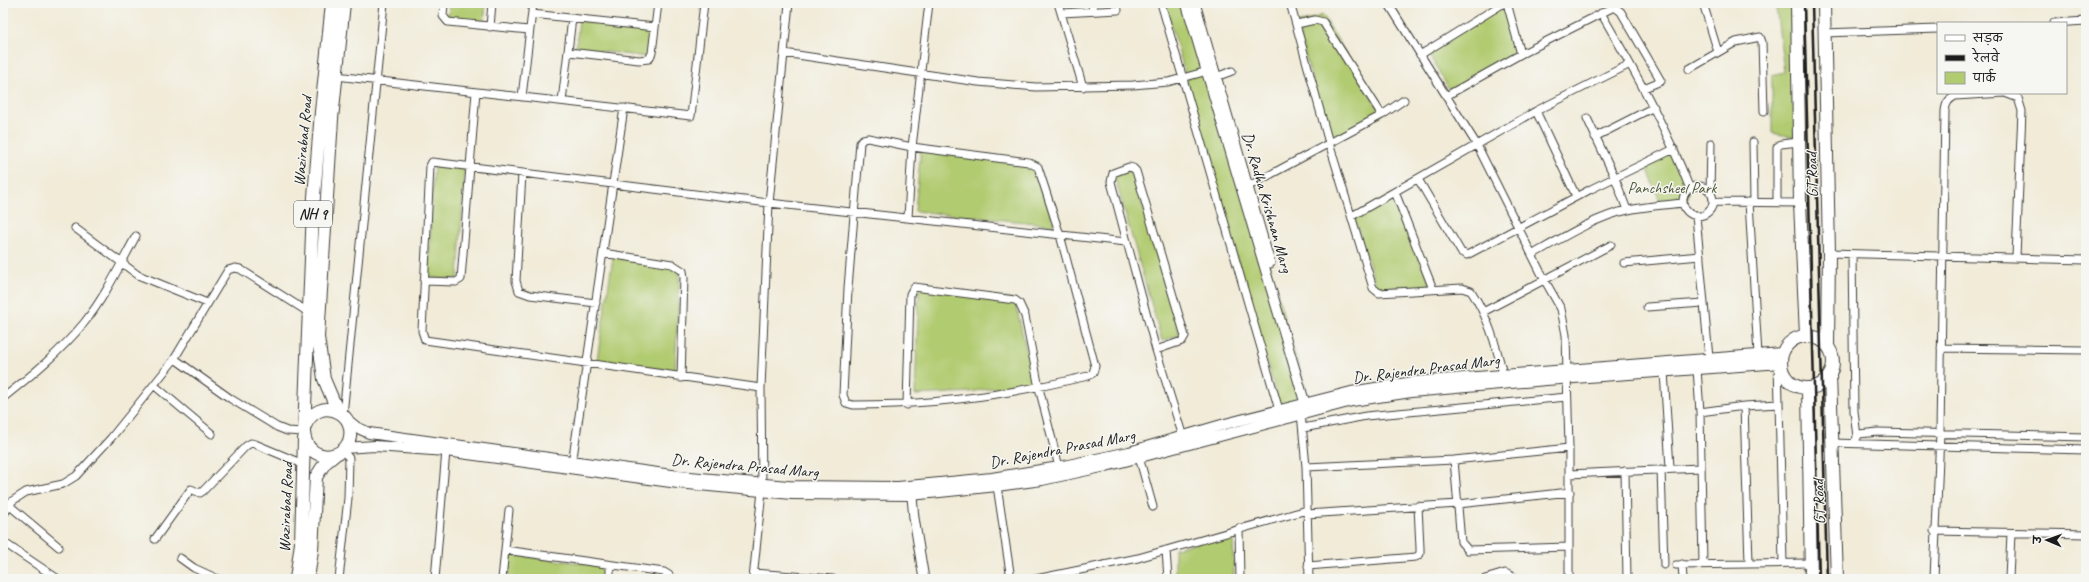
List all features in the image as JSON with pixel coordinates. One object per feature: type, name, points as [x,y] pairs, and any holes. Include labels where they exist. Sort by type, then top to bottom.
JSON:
[{"type":"highway","name":"Wazirabad Road","points":[[296,579],[301,543],[308,312],[317,157],[332,3]]},
{"type":"highway","name":"Wazirabad Road","points":[[342,415],[324,379],[318,337],[325,208],[336,76],[344,3]]},
{"type":"highway","name":"GT Road","points":[[1797,3],[1800,203],[1806,335]]},
{"type":"highway","name":"GT Road","points":[[1824,3],[1829,253],[1828,346]]},
{"type":"highway","points":[[1806,335],[1821,339],[1828,346],[1833,361],[1830,375],[1818,386],[1808,388],[1798,386],[1790,381],[1784,373],[1780,360],[1792,340],[1806,335]]},
{"type":"highway","name":"GT Road","points":[[1830,375],[1837,579]]},
{"type":"highway","name":"GT Road","points":[[1808,388],[1811,579]]},
{"type":"highway","points":[[332,410],[342,415],[350,434],[341,451],[322,456],[315,453],[310,448],[304,431],[312,414],[318,411],[332,410]]},
{"type":"highway","name":"Wazirabad Road","points":[[308,579],[312,550],[316,477],[325,463],[341,451]]},
{"type":"main road","name":"Dr. Rajendra Prasad Marg","points":[[911,490],[992,478],[1060,471],[1139,457],[1184,440],[1279,410],[1306,408],[1411,392],[1566,373],[1709,358],[1758,355],[1780,360]]},
{"type":"main road","name":"Dr. Rajendra Prasad Marg","points":[[341,451],[375,446],[446,451],[679,476],[762,488],[911,490],[997,486],[1306,408],[1351,392],[1413,382],[1503,374],[1664,371],[1780,360]]},
{"type":"main road","name":"Dr. Rajendra Prasad Marg","points":[[342,415],[356,427],[369,433],[572,464]]},
{"type":"street","points":[[342,415],[384,3]]},
{"type":"street","points":[[444,3],[443,16],[448,22],[529,30]]},
{"type":"street","points":[[490,26],[492,3]]},
{"type":"street","points":[[522,97],[533,3]]},
{"type":"street","points":[[569,52],[639,60],[649,59],[652,53],[658,3]]},
{"type":"street","points":[[336,76],[691,116],[704,3]]},
{"type":"street","points":[[789,3],[769,203],[761,388],[762,488],[753,576],[833,579]]},
{"type":"street","points":[[908,218],[912,147],[929,3]]},
{"type":"street","points":[[1058,3],[1083,87]]},
{"type":"street","points":[[1091,3],[1094,11]]},
{"type":"street","points":[[1161,3],[1279,410]]},
{"type":"street","points":[[1186,3],[1213,73],[1306,408],[1303,428],[1306,467],[1309,579]]},
{"type":"street","name":"Dr. Radha Krishnan Marg","points":[[1195,3],[1213,73],[1247,187],[1306,408]]},
{"type":"street","points":[[1290,3],[1297,24],[1328,143],[1375,291],[1378,293],[1433,289],[1467,289],[1475,296],[1483,312],[1494,338],[1503,374]]},
{"type":"street","points":[[1388,3],[1477,145],[1544,279],[1561,309],[1566,335],[1570,492],[1569,579]]},
{"type":"street","points":[[1420,55],[1506,3],[1522,54]]},
{"type":"street","points":[[1703,3],[1718,52]]},
{"type":"street","points":[[1446,96],[1522,54],[1612,8],[1619,9],[1660,81],[1644,88]]},
{"type":"street","points":[[1062,13],[1118,10]]},
{"type":"street","points":[[1601,13],[1654,107],[1674,149],[1690,189]]},
{"type":"street","points":[[532,14],[655,27]]},
{"type":"street","points":[[562,101],[572,18]]},
{"type":"street","points":[[1297,24],[1315,20],[1323,22],[1382,116]]},
{"type":"street","points":[[2067,22],[2086,21]]},
{"type":"street","points":[[1824,33],[1937,29]]},
{"type":"street","points":[[1689,69],[1736,42],[1756,36],[1762,38],[1764,111]]},
{"type":"street","points":[[784,53],[986,82],[1036,87],[1133,85],[1232,71]]},
{"type":"street","points":[[1352,216],[1536,111],[1630,64]]},
{"type":"street","points":[[424,281],[456,282],[461,279],[476,92]]},
{"type":"street","points":[[1934,579],[1934,531],[1940,433],[1946,104],[1949,99],[1955,96],[1988,94]]},
{"type":"street","points":[[2008,94],[2018,98],[2022,111],[2016,257]]},
{"type":"street","points":[[1247,187],[1328,143],[1382,116],[1404,100]]},
{"type":"street","points":[[1595,137],[1654,107]]},
{"type":"street","points":[[572,464],[624,108]]},
{"type":"street","points":[[1536,111],[1576,196]]},
{"type":"street","points":[[1587,118],[1615,178],[1627,210]]},
{"type":"street","points":[[868,138],[912,147],[1034,163],[1041,174],[1060,235],[1095,370],[1088,376],[1039,388],[972,399],[907,404],[853,405],[846,403],[844,400],[848,288],[860,143],[863,139],[868,138]]},
{"type":"street","points":[[1753,142],[1752,202],[1758,355]]},
{"type":"street","points":[[1777,202],[1777,148],[1781,144],[1799,142]]},
{"type":"street","points":[[1710,193],[1702,187],[1690,189],[1685,195],[1683,203],[1688,213],[1696,216],[1706,214],[1713,202],[1710,193],[1711,143]]},
{"type":"street","points":[[1418,179],[1464,254],[1472,253],[1576,196],[1674,149]]},
{"type":"street","points":[[761,388],[681,378],[425,340],[422,331],[430,166],[432,162],[769,203],[1126,242]]},
{"type":"street","points":[[1156,350],[1182,341],[1184,339],[1184,332],[1136,171],[1129,167],[1113,172],[1111,176],[1126,242],[1156,350],[1184,440]]},
{"type":"street","points":[[522,173],[516,281],[519,291],[530,295],[596,303]]},
{"type":"street","points":[[1395,192],[1433,289]]},
{"type":"street","points":[[1713,202],[1800,203]]},
{"type":"street","points":[[1532,255],[1572,232],[1627,210],[1683,203]]},
{"type":"street","points":[[1696,216],[1709,358]]},
{"type":"street","points":[[75,228],[138,275],[207,303]]},
{"type":"street","points":[[3,398],[44,366],[84,322],[136,236]]},
{"type":"street","points":[[1483,312],[1611,244]]},
{"type":"street","points":[[1829,253],[2086,260]]},
{"type":"street","points":[[603,254],[672,264],[683,271],[681,378]]},
{"type":"street","points":[[1852,254],[1854,411],[1856,440]]},
{"type":"street","points":[[1624,263],[1700,256]]},
{"type":"street","points":[[3,515],[9,505],[26,492],[63,484],[76,476],[111,438],[155,386],[175,359],[223,275],[228,270],[235,268],[248,274],[308,312]]},
{"type":"street","points":[[907,404],[910,294],[914,287],[1006,298],[1020,303],[1025,316],[1039,388],[1060,471]]},
{"type":"street","points":[[1647,307],[1703,303]]},
{"type":"street","points":[[1941,348],[2086,350]]},
{"type":"street","points":[[175,359],[266,421],[282,429],[304,431]]},
{"type":"street","points":[[1780,360],[1779,404],[1783,563]]},
{"type":"street","points":[[1697,368],[1700,412],[1703,564]]},
{"type":"street","points":[[1664,371],[1670,468]]},
{"type":"street","points":[[155,386],[212,434]]},
{"type":"street","points":[[1303,428],[1366,416],[1567,398]]},
{"type":"street","points":[[1700,412],[1744,406],[1779,404]]},
{"type":"street","points":[[1744,406],[1749,563]]},
{"type":"street","points":[[1856,440],[1865,432],[2086,437]]},
{"type":"street","points":[[1832,443],[1856,440],[1939,446],[2086,450]]},
{"type":"street","points":[[155,539],[191,489],[200,493],[204,491],[246,446],[251,443],[303,464]]},
{"type":"street","points":[[1306,467],[1454,460],[1569,448]]},
{"type":"street","points":[[339,579],[348,498],[349,458],[341,451]]},
{"type":"street","points":[[435,579],[446,451]]},
{"type":"street","points":[[1139,457],[1153,506]]},
{"type":"street","points":[[1454,460],[1461,542],[1468,550],[1569,547]]},
{"type":"street","points":[[1569,474],[1670,468],[1700,468]]},
{"type":"street","points":[[1661,469],[1664,565]]},
{"type":"street","points":[[1625,471],[1627,579]]},
{"type":"street","points":[[997,486],[1012,579]]},
{"type":"street","points":[[911,490],[924,579]]},
{"type":"street","points":[[1036,579],[1166,550],[1239,528],[1307,512],[1458,504],[1570,492]]},
{"type":"street","points":[[9,505],[59,547]]},
{"type":"street","points":[[1308,566],[1416,557],[1420,554],[1418,506]]},
{"type":"street","points":[[502,579],[510,510]]},
{"type":"street","points":[[1239,528],[1240,579]]},
{"type":"street","points":[[1934,531],[2086,534]]},
{"type":"street","points":[[2009,579],[2011,533]]},
{"type":"street","points":[[3,542],[58,579]]},
{"type":"street","points":[[505,550],[610,566],[664,572],[669,575],[670,579]]},
{"type":"street","points":[[1166,550],[1168,579]]},
{"type":"street","points":[[180,558],[194,568],[218,579]]},
{"type":"street","points":[[1683,579],[1679,564],[1811,563]]},
{"type":"street","points":[[610,566],[610,579]]},
{"type":"street","points":[[1485,579],[1505,573],[1518,579]]},
{"type":"green space","points":[[449,3],[486,3],[484,22],[448,18]]},
{"type":"green space","points":[[1165,3],[1191,3],[1308,398],[1279,405]]},
{"type":"green space","points":[[1504,3],[1518,53],[1450,91],[1426,49]]},
{"type":"green space","points":[[1776,7],[1796,9],[1799,138],[1772,133],[1772,75],[1784,72]]},
{"type":"green space","points":[[1323,15],[1382,115],[1329,143],[1297,24]]},
{"type":"green space","points":[[579,20],[650,30],[647,57],[576,48]]},
{"type":"green space","points":[[921,148],[1036,162],[1054,225],[915,211]]},
{"type":"green space","name":"Panchsheel Park","points":[[1674,150],[1691,185],[1686,203],[1661,205],[1646,164]]},
{"type":"green space","points":[[434,160],[465,165],[458,279],[428,278]]},
{"type":"green space","points":[[1132,170],[1180,335],[1162,341],[1114,175]]},
{"type":"green space","points":[[1393,193],[1431,286],[1377,289],[1354,216]]},
{"type":"green space","points":[[613,257],[680,266],[675,371],[597,360]]},
{"type":"green space","points":[[919,286],[1015,300],[1033,381],[970,392],[915,395]]},
{"type":"green space","points":[[1233,535],[1234,579],[1175,579],[1175,548]]},
{"type":"green space","points":[[511,555],[607,566],[606,579],[508,579]]},
{"type":"railway","points":[[1804,3],[1819,579]]},
{"type":"railway","points":[[1812,3],[1827,579]]}]
